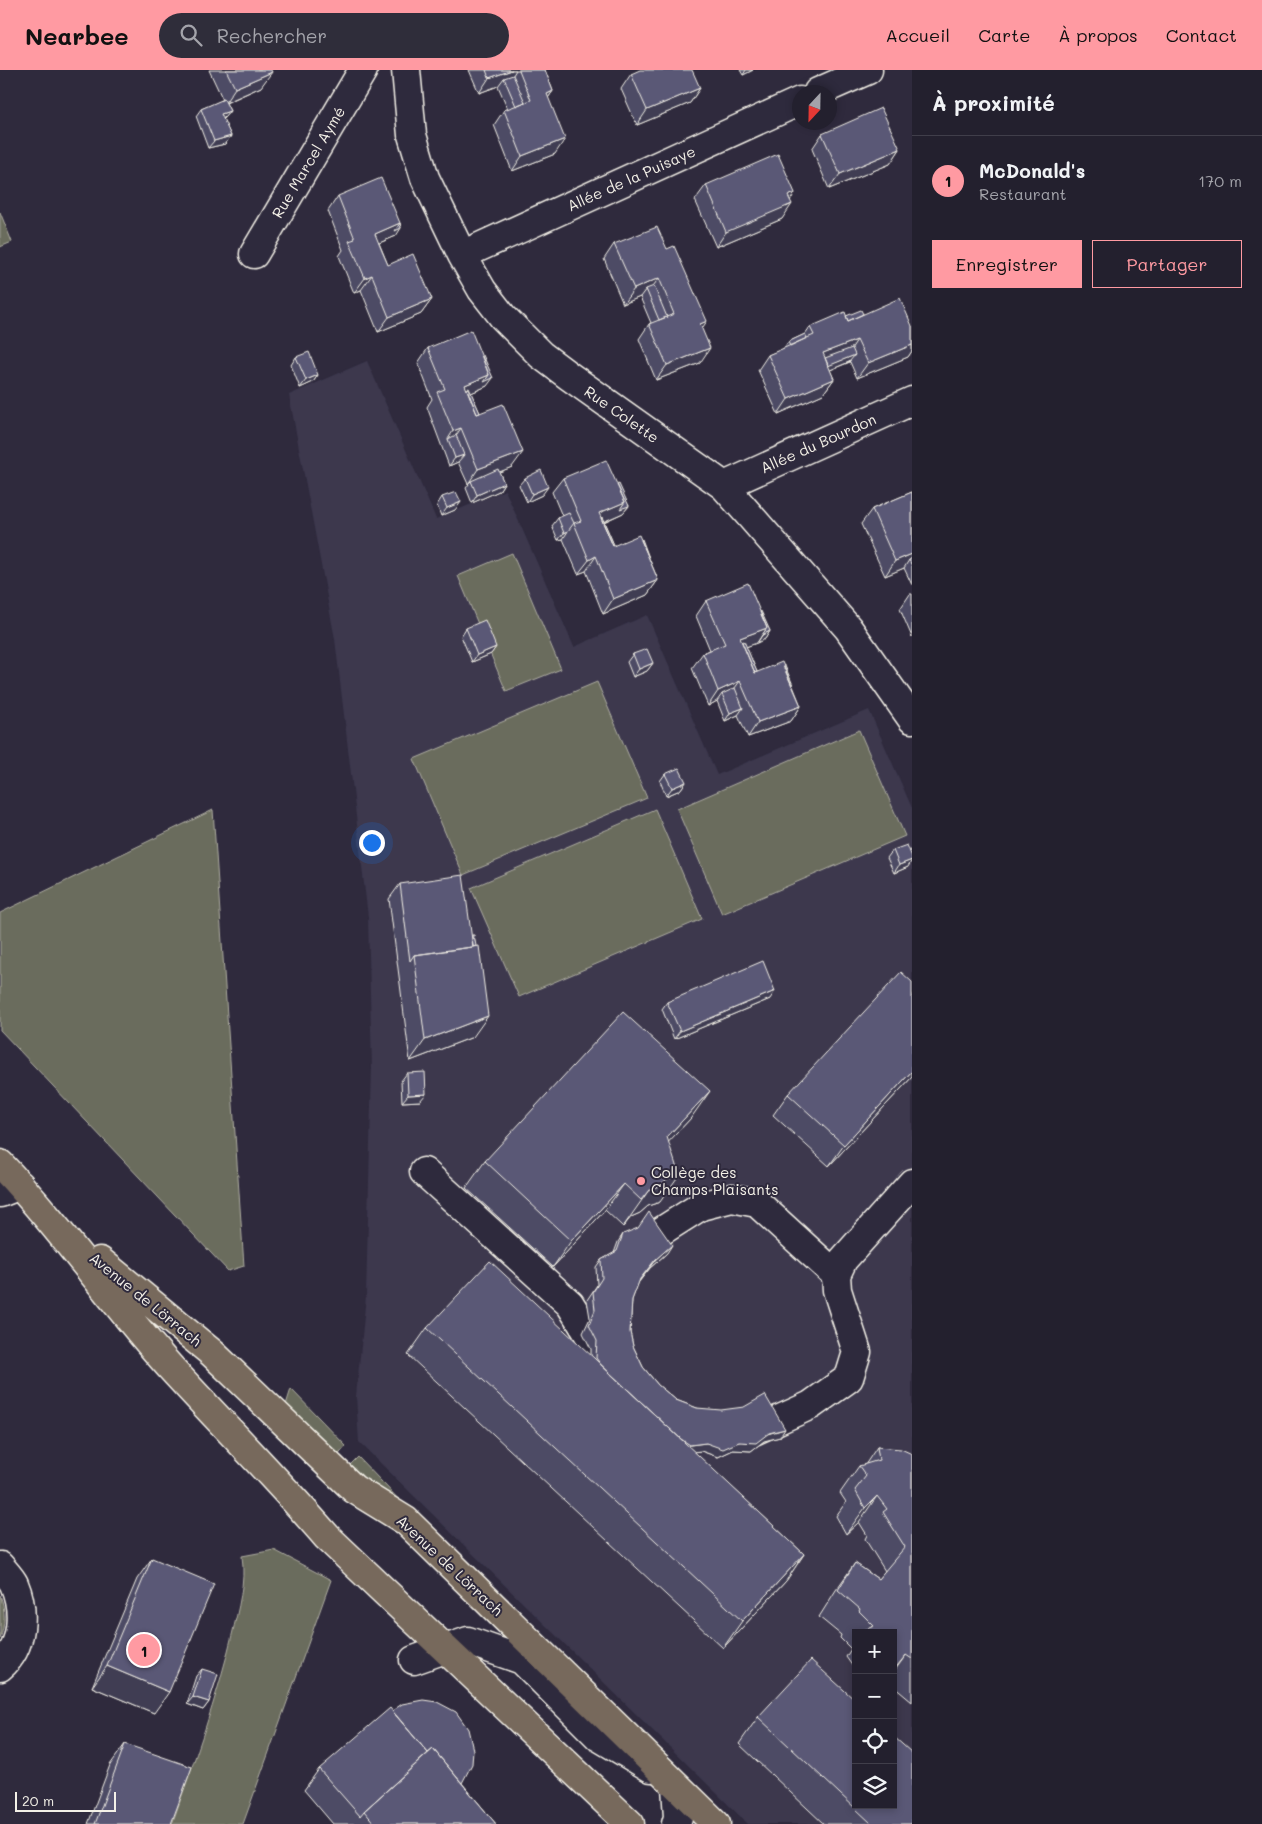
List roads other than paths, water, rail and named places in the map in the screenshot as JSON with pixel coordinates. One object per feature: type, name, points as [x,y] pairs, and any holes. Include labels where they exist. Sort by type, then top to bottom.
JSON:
[{"type":"main road","name":"Avenue de Lörrach","points":[[0,1164],[10,1189],[212,1353],[354,1489],[406,1521],[716,1824]]},
{"type":"main road","name":"Avenue de Lörrach","points":[[56,1225],[169,1366],[282,1485],[327,1536],[630,1824]]},
{"type":"street","name":"Rue Marcel Aymé","points":[[254,254],[363,70]]},
{"type":"street","name":"Rue Colette","points":[[406,70],[412,135],[422,170],[462,255],[482,290],[502,317],[541,355],[724,486],[848,628],[912,719]]},
{"type":"street","points":[[834,85],[868,70]]},
{"type":"street","name":"Allée de la Puisaye","points":[[462,255],[792,105]]},
{"type":"street","name":"Allée du Bourdon","points":[[724,486],[912,401]]},
{"type":"street","points":[[424,1172],[570,1304],[602,1356],[614,1380]]},
{"type":"street","points":[[719,1440],[745,1435],[811,1405],[850,1378],[857,1352],[837,1290],[836,1275],[844,1260],[912,1183]]},
{"type":"street","points":[[619,1275],[623,1267],[649,1239],[701,1206],[732,1198],[757,1203],[836,1275]]},
{"type":"street","points":[[602,1356],[606,1314]]},
{"type":"street","points":[[0,1566],[13,1582],[20,1602],[22,1623],[0,1689]]},
{"type":"street","points":[[414,1660],[468,1641],[522,1660],[599,1737],[672,1782],[678,1817],[676,1824]]},
{"type":"street","points":[[0,1667],[16,1644]]},
{"type":"place","name":"Collège des Champs Plaisants","points":[[641,1181]]},
{"type":"place","name":"McDonald's","points":[[144,1650]]}]
